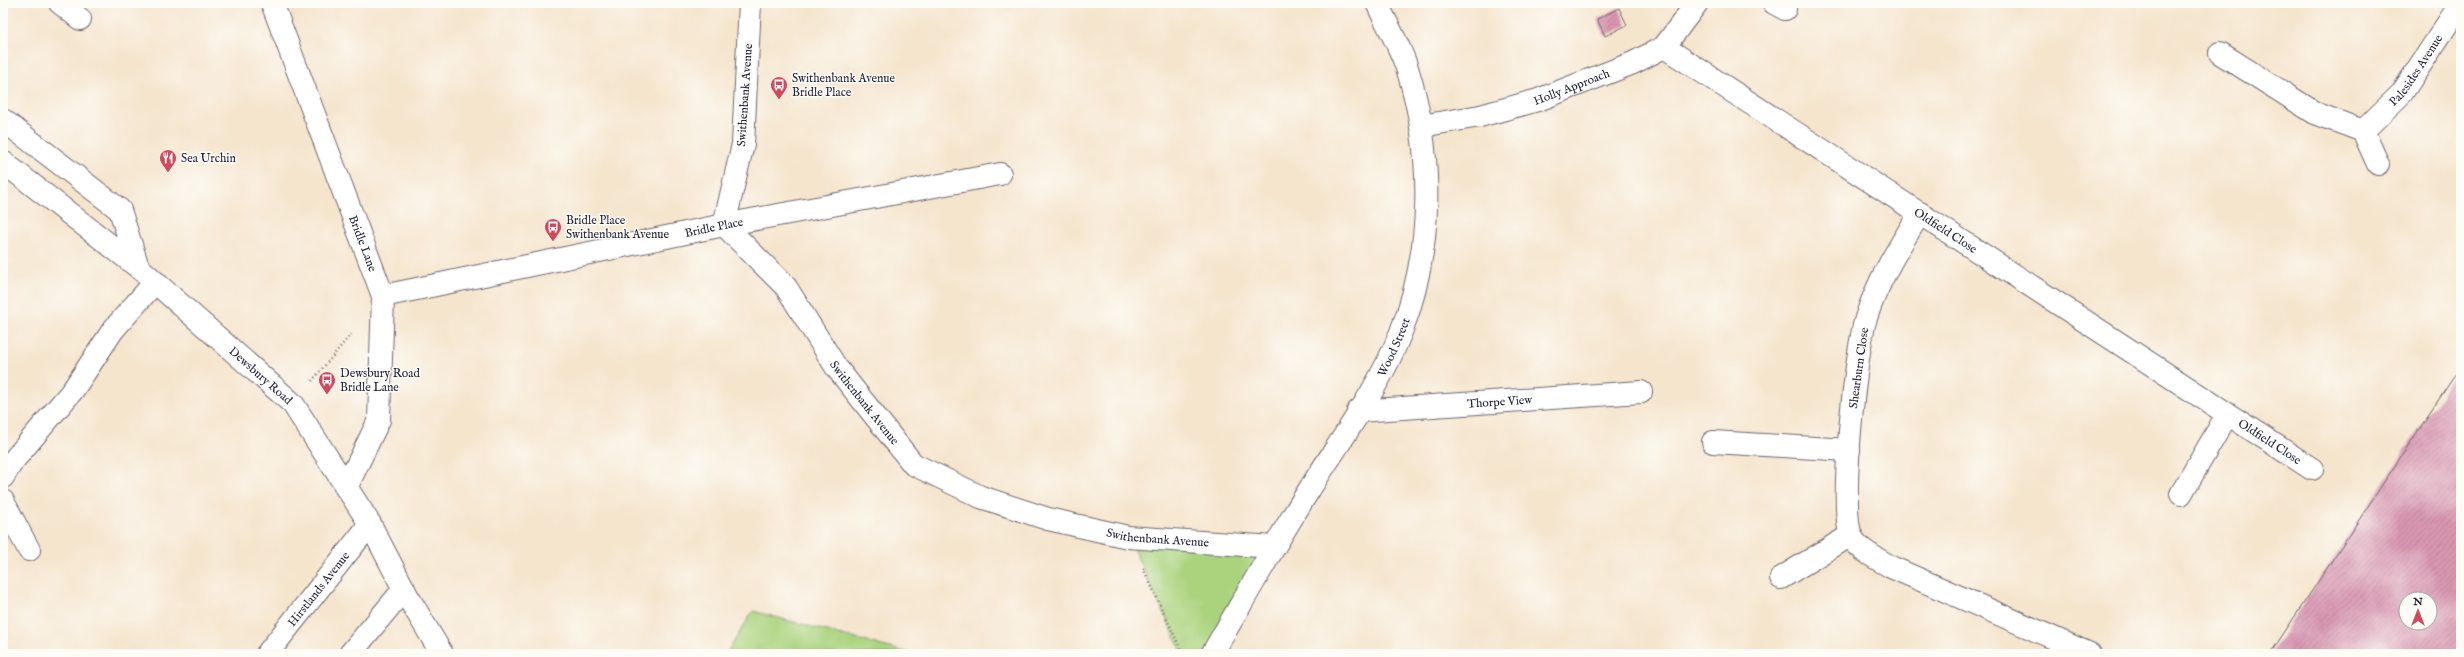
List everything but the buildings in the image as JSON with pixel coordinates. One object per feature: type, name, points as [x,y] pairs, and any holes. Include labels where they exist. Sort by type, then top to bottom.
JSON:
[{"type":"street","points":[[60,3],[80,19]]},
{"type":"street","name":"Bridle Lane","points":[[272,3],[383,296],[379,420],[346,488]]},
{"type":"street","name":"Swithenbank Avenue","points":[[750,3],[743,144],[724,226],[786,287],[836,367],[913,464],[982,497],[1048,519],[1128,536],[1274,547]]},
{"type":"street","name":"Wood Street","points":[[1212,654],[1274,547],[1381,374],[1401,332],[1423,251],[1426,186],[1421,126],[1408,70],[1376,3]]},
{"type":"street","name":"Holly Approach","points":[[1421,126],[1480,116],[1538,100],[1633,63],[1664,47],[1697,3]]},
{"type":"street","name":"Palesides Avenue","points":[[2363,131],[2402,93],[2461,3]]},
{"type":"street","name":"Oldfield Close","points":[[1664,47],[2312,469]]},
{"type":"street","points":[[2220,54],[2316,113],[2363,131],[2378,164]]},
{"type":"street","points":[[3,120],[120,210],[138,267]]},
{"type":"street","name":"Dewsbury Road","points":[[3,162],[138,267],[292,404],[370,524],[404,589],[442,654]]},
{"type":"street","name":"Bridle Place","points":[[383,296],[724,226],[1000,174]]},
{"type":"street","name":"Shearburn Close","points":[[1851,535],[1847,505],[1849,450],[1857,370],[1865,319],[1884,273],[1920,213]]},
{"type":"street","points":[[3,477],[13,461],[73,390],[113,330],[155,282]]},
{"type":"street","name":"Thorpe View","points":[[1358,411],[1641,392]]},
{"type":"street","name":"Oldfield Close","points":[[2181,494],[2228,415]]},
{"type":"street","points":[[1713,442],[1849,450]]},
{"type":"street","points":[[3,501],[29,550]]},
{"type":"street","name":"Hirstlands Avenue","points":[[267,654],[370,524]]},
{"type":"street","points":[[1781,578],[1851,535],[1865,552],[1890,567],[2080,652]]},
{"type":"street","points":[[350,654],[404,589]]},
{"type":"path","points":[[292,404],[353,332]]},
{"type":"path","points":[[1128,536],[1183,654]]},
{"type":"green space","points":[[1128,537],[1274,547],[1212,654],[1183,654]]},
{"type":"green space","points":[[753,611],[912,654],[726,654]]},
{"type":"place","name":"Swithenbank Avenue Bridle Place","points":[[779,100]]},
{"type":"place","name":"Sea Urchin","points":[[168,173]]},
{"type":"place","name":"Bridle Place Swithenbank Avenue","points":[[553,242]]},
{"type":"place","name":"Dewsbury Road Bridle Lane","points":[[327,395]]}]
